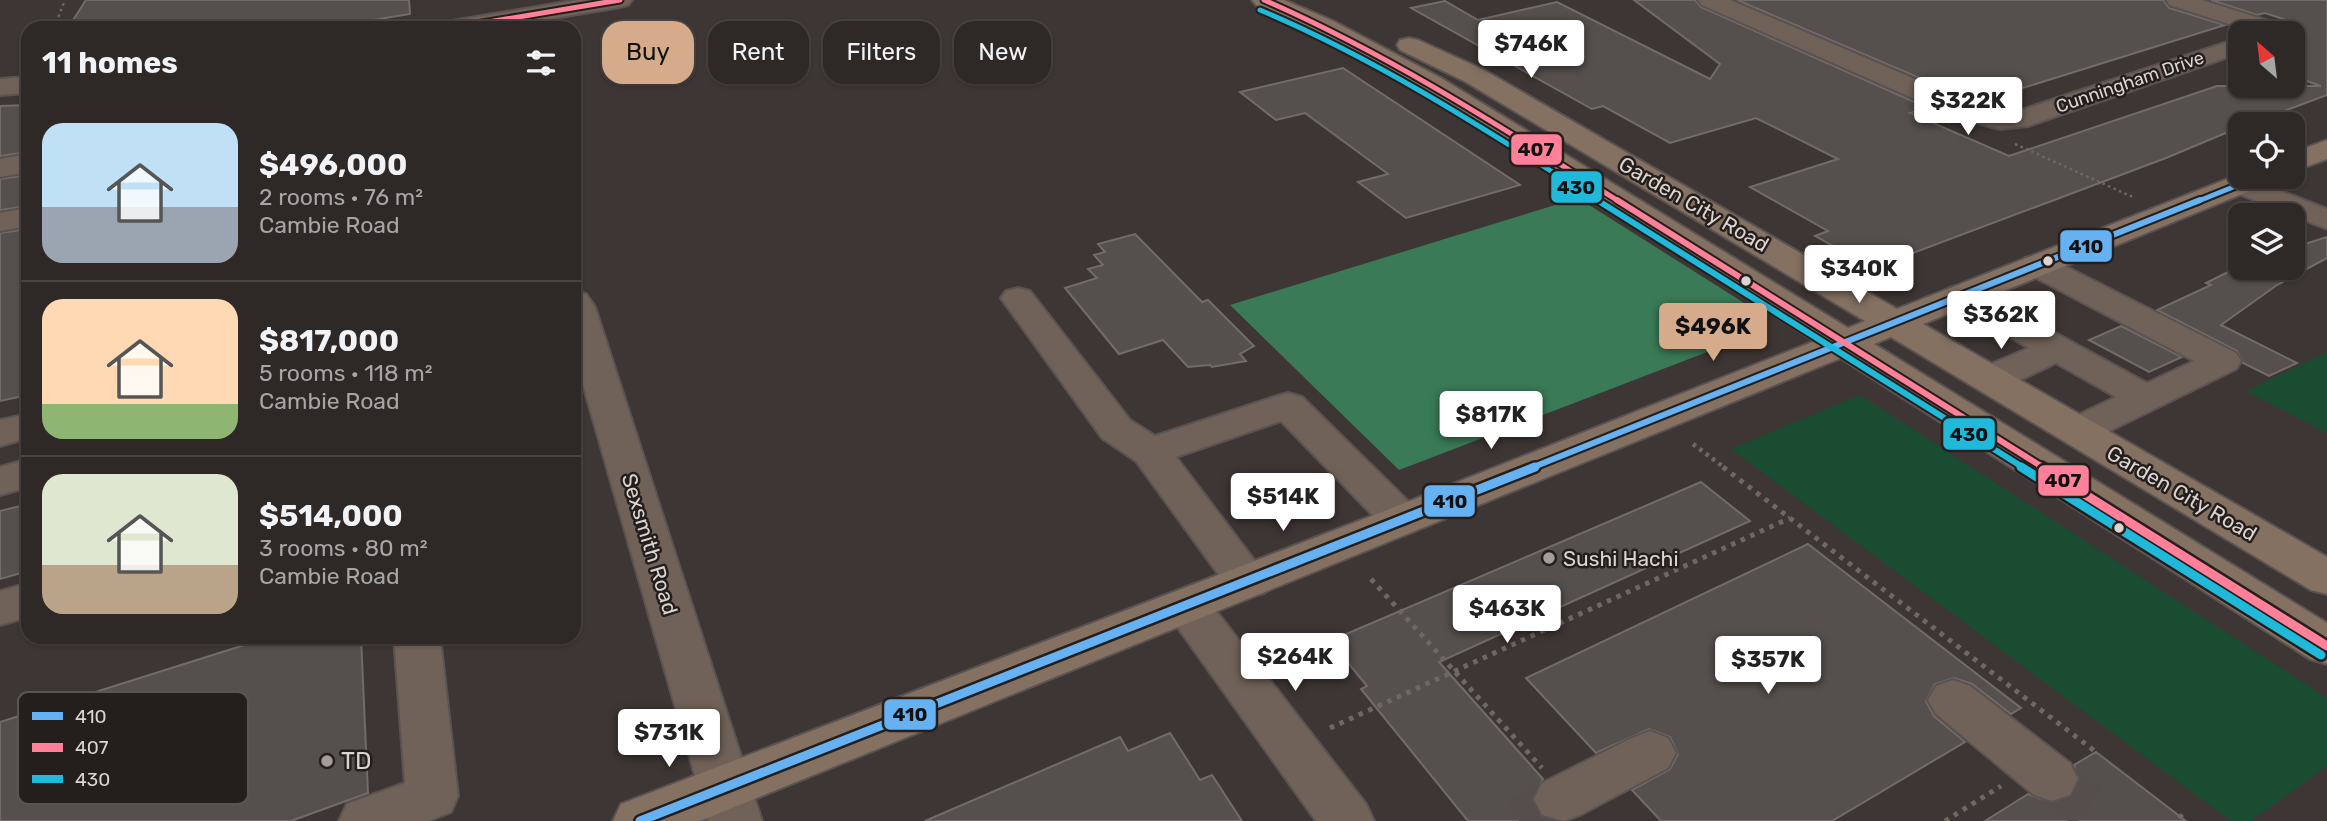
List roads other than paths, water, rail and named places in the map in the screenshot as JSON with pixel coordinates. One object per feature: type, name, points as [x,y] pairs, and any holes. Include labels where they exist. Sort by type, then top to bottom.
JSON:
[{"type":"main road","name":"Garden City Road","points":[[1264,0],[1324,26],[1432,84],[2327,646]]},
{"type":"main road","name":"Garden City Road","points":[[1304,0],[1475,76],[2327,578]]},
{"type":"main road","points":[[2305,158],[2327,149]]},
{"type":"main road","points":[[640,821],[730,804],[1187,606],[2228,188]]},
{"type":"street","points":[[488,17],[620,0]]},
{"type":"street","name":"Cunningham Drive","points":[[1710,0],[1970,113],[1994,120],[2018,120],[2228,49]]},
{"type":"street","points":[[2178,0],[2242,21]]},
{"type":"street","points":[[0,87],[21,86]]},
{"type":"street","points":[[0,168],[21,164]]},
{"type":"street","points":[[2267,189],[2327,220]]},
{"type":"street","points":[[0,222],[21,218]]},
{"type":"street","points":[[2037,265],[2223,361],[2077,431]]},
{"type":"street","points":[[1961,295],[2146,398]]},
{"type":"street","points":[[1018,298],[1116,429],[1150,452],[1248,581]]},
{"type":"street","name":"Sexsmith Road","points":[[581,330],[730,804]]},
{"type":"street","points":[[1989,378],[2058,349]]},
{"type":"street","points":[[1150,452],[1288,405],[1402,520]]},
{"type":"street","points":[[0,432],[21,428]]},
{"type":"street","points":[[0,481],[21,475]]},
{"type":"street","points":[[0,608],[21,602]]},
{"type":"street","points":[[1187,606],[1347,821]]},
{"type":"street","points":[[366,821],[432,796],[418,644]]},
{"type":"street","points":[[1953,701],[2052,779]]},
{"type":"street","points":[[1564,798],[1650,753]]},
{"type":"tunnel","points":[[2052,779],[2106,821]]},
{"type":"tunnel","points":[[1519,821],[1561,799]]},
{"type":"place","name":"Sushi Hachi","points":[[1549,558]]},
{"type":"place","name":"TD","points":[[327,761]]}]
